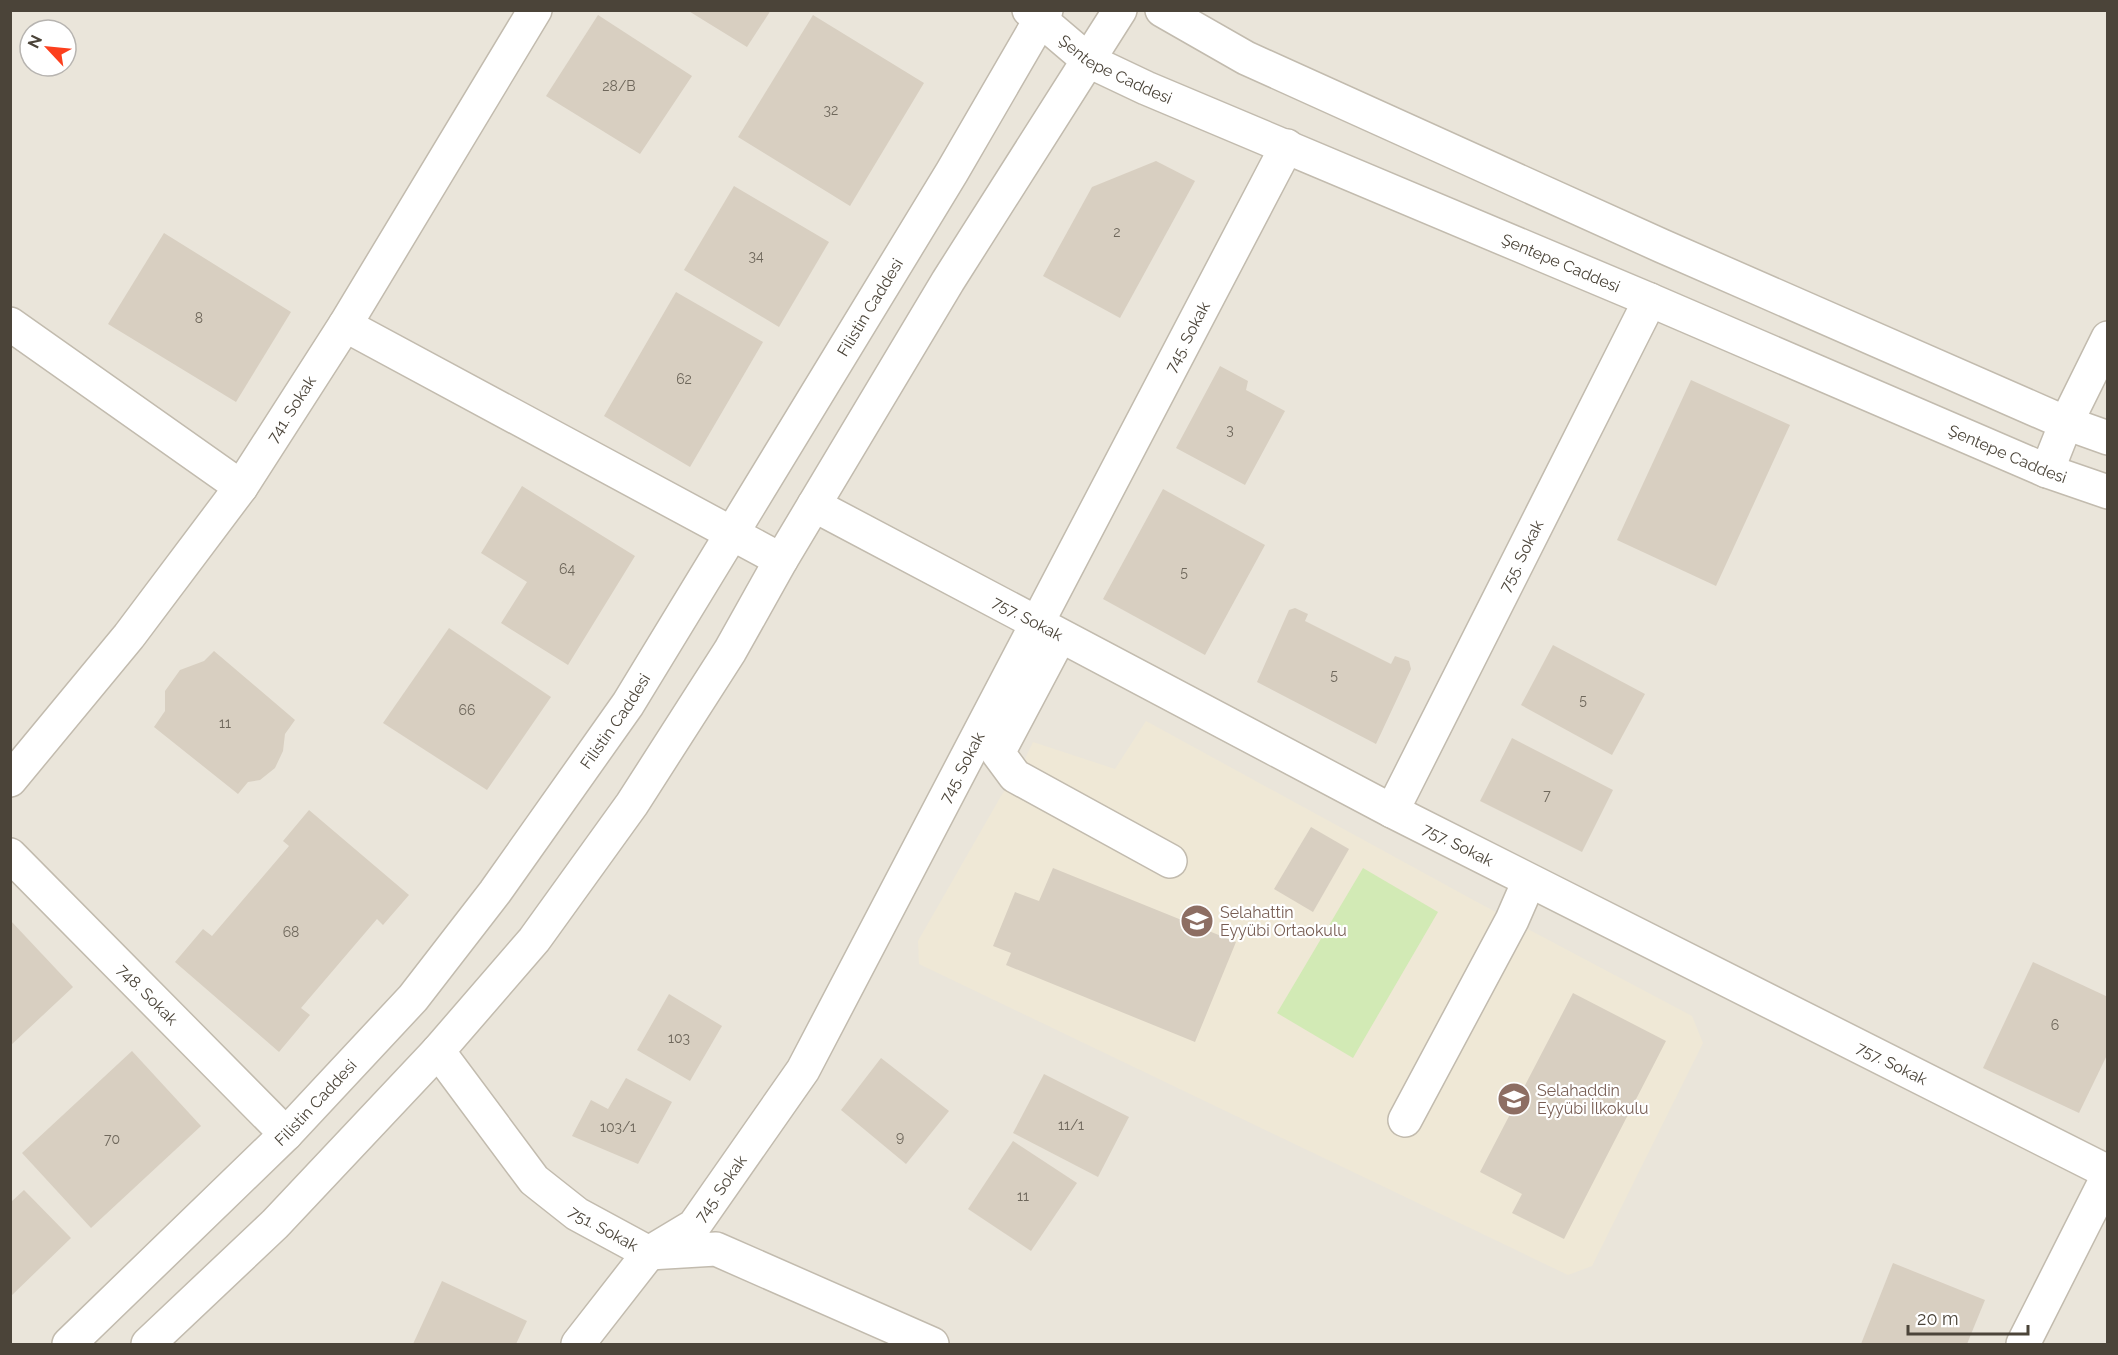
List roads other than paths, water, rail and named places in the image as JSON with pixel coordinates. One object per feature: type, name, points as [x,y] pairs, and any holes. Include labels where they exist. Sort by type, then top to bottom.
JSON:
[{"type":"street","name":"741. Sokak","points":[[10,780],[129,636],[241,487],[345,325],[535,10]]},
{"type":"street","points":[[162,1341],[438,1051],[534,940],[632,804],[730,651],[781,560],[948,281],[1120,10]]},
{"type":"street","points":[[1162,10],[1246,58],[1662,246],[2066,423],[2108,438]]},
{"type":"street","name":"Şentepe Caddesi","points":[[1039,14],[1089,61],[1146,88],[1650,300],[2047,471],[2108,492]]},
{"type":"street","name":"Filistin Caddesi","points":[[69,1344],[286,1134],[413,998],[495,891],[628,704],[732,534],[1039,14]]},
{"type":"street","name":"745. Sokak","points":[[578,1344],[649,1253],[694,1226],[803,1070],[1048,630],[1287,146]]},
{"type":"street","name":"755. Sokak","points":[[1392,811],[1650,300]]},
{"type":"street","points":[[10,324],[241,487]]},
{"type":"street","points":[[345,325],[781,560]]},
{"type":"street","points":[[2047,471],[2066,423],[2108,338]]},
{"type":"street","name":"757. Sokak","points":[[814,505],[1392,811],[2108,1174]]},
{"type":"street","points":[[1048,630],[998,753],[1015,776],[1170,861]]},
{"type":"street","name":"748. Sokak","points":[[10,855],[286,1134]]},
{"type":"street","points":[[1405,1120],[1512,920],[1529,881]]},
{"type":"street","name":"751. Sokak","points":[[438,1051],[534,1180],[578,1214],[649,1253],[716,1249],[932,1344]]},
{"type":"street","points":[[2023,1344],[2108,1174]]},
{"type":"place","name":"Selahattin Eyyübi Ortaokulu","points":[[1197,921]]},
{"type":"place","name":"Selahaddin Eyyübi İlkokulu","points":[[1514,1099]]}]
